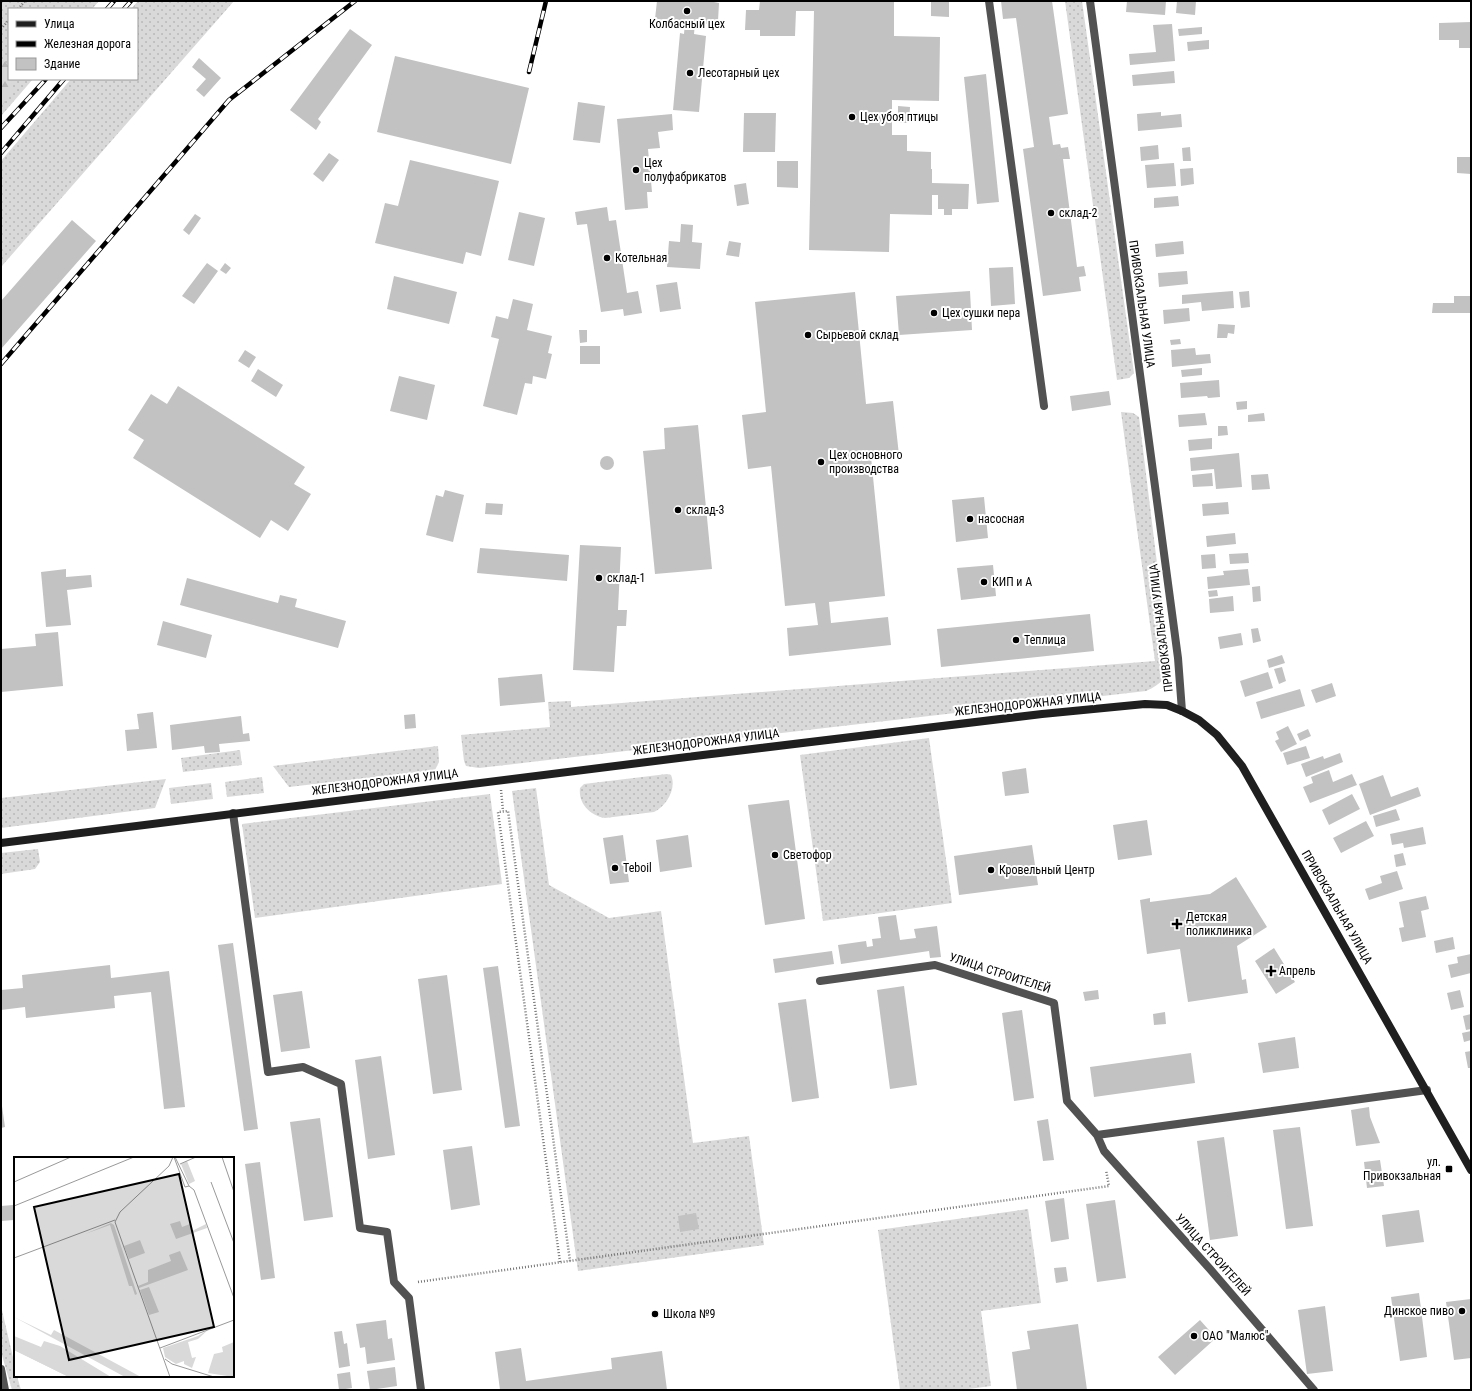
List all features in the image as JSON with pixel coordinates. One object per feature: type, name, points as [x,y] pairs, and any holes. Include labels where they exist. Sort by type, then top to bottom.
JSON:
[{"type":"main road","name":"ЖЕЛЕЗНОДОРОЖНАЯ УЛИЦА","points":[[1,843],[499,780],[1042,714],[1145,704],[1167,706],[1182,711]]},
{"type":"main road","name":"ПРИВОКЗАЛЬНАЯ УЛИЦА","points":[[1182,711],[1207,726],[1225,744],[1242,766],[1471,1170]]},
{"type":"street","points":[[989,1],[1044,406]]},
{"type":"street","name":"ПРИВОКЗАЛЬНАЯ УЛИЦА","points":[[1090,1],[1176,650],[1182,711]]},
{"type":"street","points":[[233,813],[268,1072],[303,1067],[341,1084],[360,1228],[387,1232],[394,1282],[409,1298],[422,1390]]},
{"type":"street","name":"УЛИЦА СТРОИТЕЛЕЙ","points":[[820,981],[935,965],[1054,1003],[1067,1101],[1097,1135],[1104,1151],[1210,1268],[1314,1390]]},
{"type":"street","points":[[1097,1135],[1427,1090]]},
{"type":"street","points":[[1,1369],[5,1390]]},
{"type":"path","points":[[1,29],[8,21]]},
{"type":"path","points":[[499,780],[503,812]]},
{"type":"path","points":[[560,1262],[498,812],[508,811],[570,1261]]},
{"type":"path","points":[[418,1282],[1109,1186],[1104,1151]]},
{"type":"green space","points":[[1,1],[99,1],[93,8],[8,8],[8,80],[32,80],[1,116]]},
{"type":"green space","points":[[138,1],[234,1],[1,267],[1,161],[70,80],[138,80],[138,8],[132,8]]},
{"type":"green space","points":[[1065,1],[1082,1],[1134,373],[1129,378],[1117,380]]},
{"type":"green space","points":[[1,61],[4,61],[8,64],[8,80],[14,80],[10,95],[1,107]]},
{"type":"green space","points":[[1121,412],[1133,413],[1139,417],[1169,661],[1165,676],[1156,686],[1146,691],[479,768],[466,766],[461,735],[550,727],[548,702],[571,701],[571,707],[1155,661]]},
{"type":"green space","points":[[929,738],[952,903],[823,921],[800,755]]},
{"type":"green space","points":[[438,746],[439,762],[435,770],[289,787],[273,766]]},
{"type":"green space","points":[[240,750],[242,765],[183,772],[181,758]]},
{"type":"green space","points":[[667,774],[671,775],[673,786],[663,806],[654,812],[605,818],[590,812],[583,804],[581,799],[580,788],[584,784]]},
{"type":"green space","points":[[262,777],[264,793],[227,797],[225,782]]},
{"type":"green space","points":[[166,779],[155,808],[1,828],[1,798]]},
{"type":"green space","points":[[211,783],[213,799],[171,804],[169,788]]},
{"type":"green space","points":[[536,788],[549,885],[609,918],[661,911],[693,1143],[749,1136],[764,1245],[578,1271],[512,791]]},
{"type":"green space","points":[[490,794],[502,884],[255,918],[242,824]]},
{"type":"green space","points":[[38,849],[40,862],[35,869],[1,874],[1,853]]},
{"type":"green space","points":[[1028,1209],[1041,1303],[981,1311],[991,1386],[961,1390],[900,1390],[878,1230]]},
{"type":"green space","points":[[1,1306],[14,1362],[14,1377],[17,1377],[21,1390],[12,1390],[1,1352]]},
{"type":"building","points":[[657,1],[709,1],[719,3],[718,21],[709,20],[708,24],[695,23],[694,34],[706,36],[699,112],[673,110],[680,33],[684,34],[685,22],[655,19]]},
{"type":"building","name":"Цех убоя птицы","points":[[760,1],[894,1],[894,36],[940,37],[939,101],[892,100],[892,135],[907,135],[907,151],[931,152],[932,183],[969,184],[968,209],[952,209],[952,215],[944,215],[944,209],[938,209],[938,195],[932,195],[932,215],[890,214],[889,252],[809,250],[814,11],[796,11],[795,36],[760,36],[760,30],[745,30],[746,10],[759,10]]},
{"type":"building","points":[[931,1],[949,1],[949,17],[931,16]]},
{"type":"building","points":[[1001,1],[1052,1],[1068,114],[1049,117],[1053,145],[1060,144],[1061,148],[1068,147],[1070,159],[1063,159],[1077,267],[1084,266],[1086,276],[1079,277],[1081,291],[1043,296],[1023,149],[1034,147],[1016,18],[1003,19]]},
{"type":"building","points":[[1127,1],[1166,1],[1165,15],[1126,12]]},
{"type":"building","points":[[1177,1],[1196,1],[1195,15],[1176,13]]},
{"type":"building","points":[[1471,22],[1471,48],[1459,48],[1459,40],[1439,40],[1439,23]]},
{"type":"building","points":[[1172,24],[1175,61],[1130,65],[1129,54],[1156,52],[1153,25]]},
{"type":"building","points":[[1202,27],[1202,34],[1179,36],[1178,29]]},
{"type":"building","points":[[350,29],[372,45],[318,119],[321,122],[316,130],[290,110]]},
{"type":"building","points":[[1209,40],[1209,49],[1188,51],[1187,42]]},
{"type":"building","points":[[395,56],[529,88],[511,164],[377,132]]},
{"type":"building","points":[[199,58],[221,78],[204,97],[196,90],[206,79],[192,67]]},
{"type":"building","points":[[1174,71],[1175,83],[1133,86],[1132,75]]},
{"type":"building","points":[[986,74],[999,202],[977,204],[964,77]]},
{"type":"building","points":[[578,102],[605,106],[600,143],[573,140]]},
{"type":"building","points":[[898,106],[910,107],[909,123],[898,123]]},
{"type":"building","points":[[1161,112],[1161,116],[1181,114],[1182,127],[1138,131],[1137,114]]},
{"type":"building","points":[[744,113],[776,113],[775,152],[743,152]]},
{"type":"building","name":"Цех полуфабрикатов","points":[[672,114],[673,130],[658,132],[660,148],[648,149],[652,192],[647,192],[648,208],[625,210],[617,119]]},
{"type":"building","points":[[1158,145],[1159,159],[1141,161],[1140,147]]},
{"type":"building","points":[[1190,147],[1191,161],[1183,161],[1182,148]]},
{"type":"building","points":[[329,153],[339,160],[323,182],[313,174]]},
{"type":"building","points":[[1457,157],[1471,157],[1471,174],[1457,173]]},
{"type":"building","points":[[410,160],[499,181],[481,256],[466,252],[463,264],[375,243],[385,203],[398,206]]},
{"type":"building","points":[[777,161],[798,161],[798,188],[777,187]]},
{"type":"building","points":[[1174,163],[1176,186],[1147,188],[1145,165]]},
{"type":"building","points":[[1193,168],[1194,184],[1181,186],[1180,169]]},
{"type":"building","points":[[746,183],[749,204],[737,206],[734,185]]},
{"type":"building","points":[[1178,196],[1179,206],[1154,208],[1154,198]]},
{"type":"building","name":"Котельная","points":[[607,207],[609,221],[616,220],[627,293],[638,291],[642,313],[624,316],[623,309],[601,312],[587,224],[577,225],[575,212]]},
{"type":"building","points":[[519,212],[545,218],[534,266],[508,260]]},
{"type":"building","points":[[195,214],[201,218],[189,235],[183,230]]},
{"type":"building","points":[[72,220],[96,241],[1,349],[1,301]]},
{"type":"building","points":[[681,224],[693,225],[692,242],[702,243],[700,269],[667,267],[669,241],[680,242]]},
{"type":"building","points":[[729,241],[741,243],[739,257],[726,255]]},
{"type":"building","points":[[1183,241],[1184,254],[1156,257],[1155,244]]},
{"type":"building","points":[[207,263],[218,271],[194,304],[182,296]]},
{"type":"building","points":[[225,263],[231,268],[226,274],[220,270]]},
{"type":"building","points":[[1013,267],[1015,304],[991,306],[989,268]]},
{"type":"building","points":[[1187,271],[1188,284],[1159,287],[1158,273]]},
{"type":"building","points":[[394,276],[457,292],[449,324],[387,309]]},
{"type":"building","points":[[677,282],[681,309],[660,312],[656,285]]},
{"type":"building","name":"Цех сушки пера","points":[[970,291],[972,330],[899,335],[896,296]]},
{"type":"building","points":[[1233,291],[1234,308],[1202,311],[1201,302],[1182,304],[1182,295]]},
{"type":"building","points":[[1249,291],[1250,307],[1241,308],[1239,292]]},
{"type":"building","points":[[855,292],[866,404],[893,401],[899,455],[871,457],[885,596],[829,602],[831,623],[888,617],[891,645],[789,656],[787,628],[818,625],[815,603],[785,606],[771,466],[748,469],[742,415],[766,412],[755,302]]},
{"type":"building","points":[[1454,296],[1471,296],[1471,313],[1432,313],[1433,303],[1454,303]]},
{"type":"building","points":[[513,299],[533,304],[527,330],[552,336],[548,353],[552,354],[546,379],[533,376],[532,384],[525,383],[517,415],[483,406],[499,339],[491,337],[496,316],[508,319]]},
{"type":"building","points":[[1189,308],[1190,321],[1164,324],[1163,310]]},
{"type":"building","points":[[1218,324],[1235,325],[1234,334],[1228,333],[1227,338],[1217,338]]},
{"type":"building","points":[[579,330],[587,330],[587,342],[580,343]]},
{"type":"building","points":[[1180,339],[1181,344],[1171,345],[1170,340]]},
{"type":"building","points":[[580,346],[600,346],[600,364],[580,364]]},
{"type":"building","points":[[1195,348],[1196,355],[1210,354],[1211,363],[1172,367],[1171,350]]},
{"type":"building","points":[[245,350],[256,357],[249,368],[238,361]]},
{"type":"building","points":[[1202,368],[1202,375],[1182,377],[1181,370]]},
{"type":"building","points":[[258,369],[283,385],[276,397],[251,381]]},
{"type":"building","points":[[399,376],[435,385],[427,420],[390,411]]},
{"type":"building","points":[[1219,380],[1220,397],[1208,398],[1207,396],[1181,398],[1180,383]]},
{"type":"building","points":[[178,386],[305,467],[294,484],[311,494],[288,531],[271,520],[260,538],[133,458],[144,440],[128,430],[151,394],[167,404]]},
{"type":"building","points":[[1109,391],[1111,405],[1072,411],[1070,396]]},
{"type":"building","points":[[1247,401],[1247,409],[1237,410],[1236,402]]},
{"type":"building","points":[[1205,413],[1207,425],[1179,427],[1178,415]]},
{"type":"building","points":[[1264,413],[1265,421],[1248,422],[1248,415]]},
{"type":"building","name":"склад-3","points":[[698,425],[712,569],[655,574],[643,451],[665,449],[664,428]]},
{"type":"building","points":[[1218,426],[1227,426],[1228,435],[1218,436]]},
{"type":"building","points":[[1212,438],[1212,449],[1189,451],[1188,440]]},
{"type":"building","points":[[1239,453],[1242,487],[1216,489],[1214,469],[1191,471],[1190,458]]},
{"type":"building","points":[[607,456],[612,458],[614,463],[612,468],[607,470],[602,468],[600,463],[602,458]]},
{"type":"building","points":[[1212,473],[1213,486],[1193,487],[1192,475]]},
{"type":"building","points":[[1268,474],[1270,489],[1252,490],[1251,475]]},
{"type":"building","points":[[445,490],[464,495],[453,542],[426,535],[436,495],[443,497]]},
{"type":"building","name":"насосная","points":[[984,497],[988,538],[956,542],[952,500]]},
{"type":"building","points":[[1228,502],[1229,514],[1203,516],[1202,504]]},
{"type":"building","points":[[486,503],[503,504],[502,515],[485,514]]},
{"type":"building","points":[[1235,533],[1236,544],[1207,547],[1206,536]]},
{"type":"building","name":"склад-1","points":[[580,545],[621,547],[618,610],[627,610],[626,626],[617,626],[614,672],[573,670]]},
{"type":"building","points":[[480,548],[569,555],[567,581],[477,573]]},
{"type":"building","points":[[1248,553],[1249,563],[1230,564],[1229,554]]},
{"type":"building","points":[[1215,554],[1216,568],[1202,569],[1201,555]]},
{"type":"building","name":"КИП и А","points":[[993,565],[996,596],[961,600],[957,568]]},
{"type":"building","points":[[66,569],[66,577],[91,575],[92,587],[67,590],[71,625],[46,627],[41,572]]},
{"type":"building","points":[[1248,569],[1250,585],[1208,589],[1207,577],[1224,575],[1223,571]]},
{"type":"building","points":[[187,578],[278,603],[280,595],[297,599],[295,607],[346,621],[338,648],[180,605]]},
{"type":"building","points":[[1260,586],[1261,601],[1253,602],[1252,587]]},
{"type":"building","points":[[1217,590],[1218,596],[1209,597],[1208,591]]},
{"type":"building","points":[[1233,596],[1234,611],[1210,613],[1209,599]]},
{"type":"building","name":"Теплица","points":[[1090,614],[1094,651],[941,667],[937,629]]},
{"type":"building","points":[[163,621],[212,635],[206,658],[157,645]]},
{"type":"building","points":[[1258,628],[1261,641],[1253,643],[1251,629]]},
{"type":"building","points":[[58,632],[63,686],[1,692],[1,649],[36,646],[35,634]]},
{"type":"building","points":[[1241,633],[1243,645],[1220,649],[1218,637]]},
{"type":"building","points":[[1282,655],[1285,663],[1269,668],[1267,660]]},
{"type":"building","points":[[1282,667],[1286,681],[1279,684],[1274,669]]},
{"type":"building","points":[[1268,672],[1273,688],[1245,697],[1240,681]]},
{"type":"building","points":[[542,674],[545,702],[500,706],[498,678]]},
{"type":"building","points":[[1332,683],[1336,696],[1316,703],[1311,690]]},
{"type":"building","points":[[1300,689],[1305,706],[1261,719],[1256,702]]},
{"type":"building","points":[[153,712],[157,748],[127,751],[125,730],[139,729],[137,714]]},
{"type":"building","points":[[415,714],[416,728],[405,729],[404,715]]},
{"type":"building","points":[[241,716],[243,734],[249,733],[250,741],[219,744],[220,752],[205,753],[204,746],[172,750],[170,725]]},
{"type":"building","points":[[1288,726],[1297,744],[1281,752],[1275,741],[1279,739],[1276,732]]},
{"type":"building","points":[[1308,729],[1311,736],[1300,741],[1297,734]]},
{"type":"building","points":[[1306,746],[1310,758],[1287,765],[1283,753]]},
{"type":"building","points":[[1340,753],[1343,762],[1306,777],[1301,764],[1323,756],[1324,759]]},
{"type":"building","points":[[1026,768],[1029,793],[1005,796],[1002,772]]},
{"type":"building","points":[[1329,770],[1333,782],[1352,774],[1357,785],[1310,803],[1303,787],[1313,783],[1311,777]]},
{"type":"building","points":[[1383,775],[1391,797],[1418,787],[1421,796],[1370,815],[1359,784]]},
{"type":"building","points":[[1352,794],[1360,809],[1329,825],[1322,810]]},
{"type":"building","points":[[789,800],[805,919],[765,925],[748,805]]},
{"type":"building","points":[[1396,809],[1400,820],[1376,827],[1373,816]]},
{"type":"building","points":[[1147,820],[1152,855],[1118,860],[1113,825]]},
{"type":"building","points":[[1366,821],[1374,836],[1341,853],[1333,838]]},
{"type":"building","points":[[1423,827],[1426,844],[1404,848],[1403,843],[1392,845],[1390,834]]},
{"type":"building","points":[[623,835],[629,882],[610,884],[603,838]]},
{"type":"building","points":[[688,835],[692,867],[660,872],[656,840]]},
{"type":"building","points":[[1032,845],[1038,885],[959,895],[954,856]]},
{"type":"building","points":[[1403,853],[1406,865],[1396,867],[1394,855]]},
{"type":"building","points":[[1397,871],[1403,889],[1369,900],[1365,889],[1382,883],[1380,876]]},
{"type":"building","points":[[1236,877],[1267,927],[1237,946],[1242,980],[1246,979],[1248,993],[1188,1002],[1180,949],[1147,954],[1140,900],[1150,898],[1150,902],[1210,894]]},
{"type":"building","points":[[1426,896],[1429,909],[1421,911],[1426,937],[1402,942],[1399,928],[1404,927],[1399,902]]},
{"type":"building","points":[[896,915],[900,940],[916,938],[914,929],[937,926],[941,957],[930,958],[929,951],[841,964],[838,945],[866,941],[867,947],[873,946],[872,939],[881,938],[878,917]]},
{"type":"building","points":[[1453,937],[1455,949],[1436,953],[1434,941]]},
{"type":"building","points":[[233,943],[258,1129],[244,1131],[218,945]]},
{"type":"building","points":[[1274,948],[1295,982],[1276,994],[1255,961]]},
{"type":"building","points":[[832,951],[834,964],[775,973],[773,959]]},
{"type":"building","points":[[1471,954],[1471,973],[1451,978],[1448,965],[1458,963],[1457,957]]},
{"type":"building","points":[[110,965],[111,978],[169,971],[185,1107],[164,1109],[151,992],[114,996],[115,1008],[26,1018],[25,1007],[1,1010],[1,990],[23,988],[22,975]]},
{"type":"building","points":[[498,966],[520,1126],[505,1128],[483,968]]},
{"type":"building","points":[[447,975],[462,1090],[433,1094],[418,979]]},
{"type":"building","points":[[904,986],[917,1085],[890,1089],[877,990]]},
{"type":"building","points":[[1098,990],[1099,999],[1085,1001],[1083,992]]},
{"type":"building","points":[[1460,990],[1464,1007],[1451,1010],[1447,993]]},
{"type":"building","points":[[302,991],[310,1048],[281,1052],[273,995]]},
{"type":"building","points":[[806,999],[819,1098],[792,1102],[778,1003]]},
{"type":"building","points":[[1022,1010],[1034,1098],[1014,1101],[1002,1013]]},
{"type":"building","points":[[1165,1012],[1166,1024],[1154,1025],[1153,1014]]},
{"type":"building","points":[[1471,1014],[1471,1029],[1466,1030],[1463,1016]]},
{"type":"building","points":[[1471,1031],[1471,1040],[1464,1042],[1462,1033]]},
{"type":"building","points":[[1295,1037],[1299,1068],[1263,1073],[1258,1043]]},
{"type":"building","points":[[1471,1051],[1471,1068],[1468,1068],[1465,1052]]},
{"type":"building","points":[[1191,1053],[1195,1083],[1094,1097],[1090,1067]]},
{"type":"building","points":[[381,1056],[395,1155],[368,1159],[355,1060]]},
{"type":"building","points":[[1,1099],[5,1127],[1,1128]]},
{"type":"building","points":[[1369,1107],[1370,1117],[1380,1143],[1356,1146],[1351,1110]]},
{"type":"building","points":[[320,1118],[333,1217],[304,1221],[290,1122]]},
{"type":"building","points":[[1048,1119],[1054,1160],[1043,1161],[1037,1121]]},
{"type":"building","points":[[1300,1127],[1313,1226],[1286,1229],[1273,1130]]},
{"type":"building","points":[[1224,1137],[1238,1236],[1210,1240],[1197,1141]]},
{"type":"building","points":[[472,1146],[480,1205],[451,1210],[443,1150]]},
{"type":"building","points":[[1380,1160],[1384,1186],[1367,1188],[1364,1162]]},
{"type":"building","points":[[260,1162],[275,1278],[261,1280],[245,1164]]},
{"type":"building","points":[[1064,1198],[1069,1239],[1051,1242],[1045,1201]]},
{"type":"building","points":[[1115,1200],[1126,1278],[1097,1282],[1086,1204]]},
{"type":"building","points":[[13,1205],[14,1220],[1,1221],[1,1206]]},
{"type":"building","points":[[1419,1210],[1424,1242],[1386,1247],[1382,1215]]},
{"type":"building","points":[[696,1213],[699,1229],[680,1232],[678,1216]]},
{"type":"building","points":[[1066,1267],[1068,1281],[1056,1283],[1054,1268]]},
{"type":"building","points":[[1419,1293],[1427,1357],[1400,1361],[1391,1297]]},
{"type":"building","points":[[1471,1299],[1471,1358],[1454,1360],[1446,1302]]},
{"type":"building","points":[[1325,1306],[1333,1371],[1307,1374],[1298,1310]]},
{"type":"building","points":[[386,1320],[388,1339],[392,1338],[395,1360],[367,1364],[365,1347],[360,1348],[356,1324]]},
{"type":"building","points":[[1200,1320],[1216,1338],[1175,1375],[1158,1357]]},
{"type":"building","points":[[1078,1324],[1087,1390],[1017,1390],[1012,1352],[1030,1349],[1027,1331]]},
{"type":"building","points":[[342,1331],[344,1344],[347,1343],[350,1366],[339,1368],[334,1332]]},
{"type":"building","points":[[521,1348],[526,1381],[612,1369],[611,1358],[662,1351],[667,1390],[500,1390],[495,1352]]},
{"type":"building","points":[[395,1367],[397,1386],[370,1390],[367,1371]]},
{"type":"building","points":[[350,1372],[352,1388],[339,1390],[337,1374]]},
{"type":"railway","points":[[108,8],[114,1]]},
{"type":"railway","points":[[125,8],[131,1]]},
{"type":"railway","points":[[1,364],[229,100],[355,1]]},
{"type":"railway","points":[[529,72],[546,1]]},
{"type":"railway","points":[[1,128],[45,80]]},
{"type":"railway","points":[[1,153],[63,80]]},
{"type":"place","name":"Колбасный цех","points":[[687,11]]},
{"type":"place","name":"Лесотарный цех","points":[[690,73]]},
{"type":"place","name":"Цех убоя птицы","points":[[852,117]]},
{"type":"place","name":"Цех полуфабрикатов","points":[[636,170]]},
{"type":"place","name":"склад-2","points":[[1051,213]]},
{"type":"place","name":"Котельная","points":[[607,258]]},
{"type":"place","name":"Цех сушки пера","points":[[934,313]]},
{"type":"place","name":"Сырьевой склад","points":[[808,335]]},
{"type":"place","name":"Цех основного производства","points":[[821,462]]},
{"type":"place","name":"склад-3","points":[[678,510]]},
{"type":"place","name":"насосная","points":[[970,519]]},
{"type":"place","name":"склад-1","points":[[599,578]]},
{"type":"place","name":"КИП и А","points":[[984,582]]},
{"type":"place","name":"Теплица","points":[[1016,640]]},
{"type":"place","name":"Светофор","points":[[775,855]]},
{"type":"place","name":"Teboil","points":[[615,868]]},
{"type":"place","name":"Кровельный Центр","points":[[991,870]]},
{"type":"place","name":"Детская поликлиника","points":[[1177,924]]},
{"type":"place","name":"Апрель","points":[[1271,971]]},
{"type":"place","name":"ул. Привокзальная","points":[[1449,1169]]},
{"type":"place","name":"Динское пиво","points":[[1462,1311]]},
{"type":"place","name":"Школа №9","points":[[655,1314]]},
{"type":"place","name":"ОАО \"Малюс\"","points":[[1194,1336]]}]
